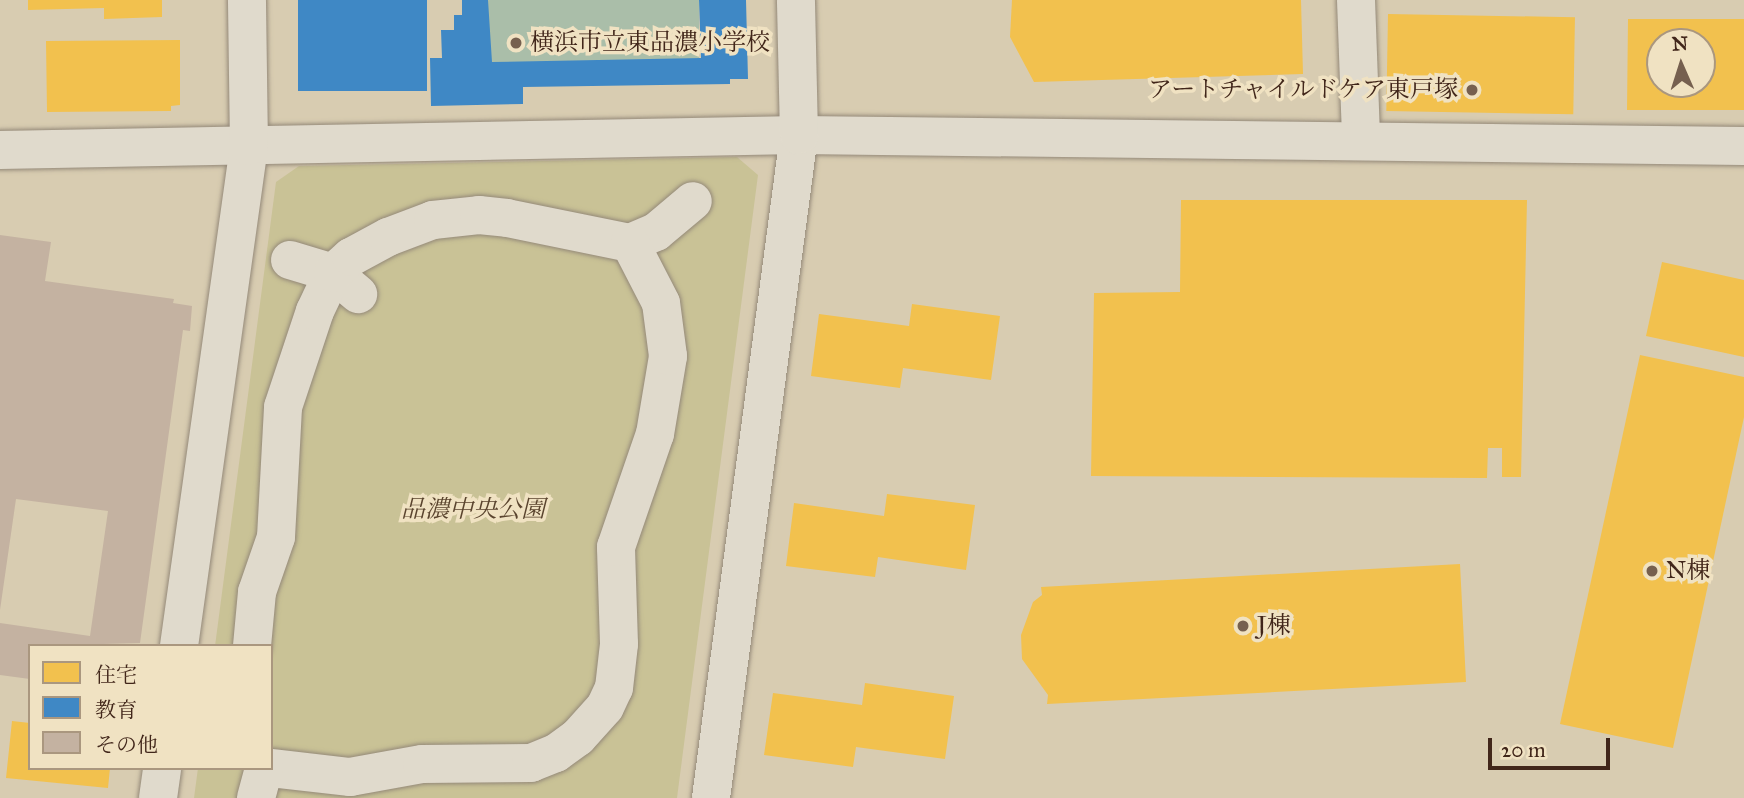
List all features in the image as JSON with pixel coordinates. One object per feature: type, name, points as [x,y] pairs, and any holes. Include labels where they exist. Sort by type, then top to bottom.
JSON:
[{"type":"street","points":[[179,644],[249,146],[247,0]]},
{"type":"street","points":[[712,798],[799,135],[796,0]]},
{"type":"street","points":[[1356,0],[1361,139]]},
{"type":"street","points":[[0,150],[799,135],[1361,139],[1744,146]]},
{"type":"street","points":[[251,644],[257,592],[276,537],[283,407],[315,311],[345,284],[351,257],[388,237],[458,216],[507,218],[631,243],[656,232],[693,201]]},
{"type":"street","points":[[273,768],[366,781],[422,764],[504,766],[556,753],[592,724],[614,688],[619,644],[616,547],[655,434],[668,356],[661,303],[631,243]]},
{"type":"street","points":[[290,260],[345,284]]},
{"type":"street","points":[[158,798],[162,770]]},
{"type":"street","points":[[256,798],[263,770]]},
{"type":"green space","name":"品濃中央公園","points":[[737,157],[758,175],[677,798],[194,798],[198,770],[273,770],[273,644],[215,644],[276,182],[299,166]]},
{"type":"shaded area","points":[[488,0],[699,0],[699,62],[488,62]]},
{"type":"building: 住宅","points":[[28,0],[162,0],[162,17],[104,19],[104,8],[28,10]]},
{"type":"building: 住宅","points":[[1012,0],[1301,0],[1303,74],[1034,82],[1010,37]]},
{"type":"building: 住宅","points":[[1388,14],[1575,17],[1573,114],[1386,111]]},
{"type":"building: 住宅","points":[[1628,19],[1744,19],[1744,110],[1627,110]]},
{"type":"building: 住宅","points":[[180,40],[180,105],[171,106],[171,111],[47,112],[46,41]]},
{"type":"building: 住宅","points":[[1181,200],[1527,200],[1521,477],[1502,477],[1502,448],[1488,448],[1487,478],[1091,476],[1094,293],[1180,292]]},
{"type":"building: 住宅","points":[[1662,262],[1744,280],[1744,357],[1646,336]]},
{"type":"building: 住宅","points":[[912,304],[1000,316],[991,380],[903,368],[900,388],[811,376],[819,314],[909,326]]},
{"type":"building: 住宅","name":"N棟","points":[[1640,355],[1744,377],[1744,417],[1673,748],[1560,724]]},
{"type":"building: 住宅","points":[[887,494],[975,505],[966,570],[878,557],[875,577],[786,566],[794,503],[884,516]]},
{"type":"building: 住宅","name":"J棟","points":[[1460,564],[1466,682],[1047,704],[1048,695],[1022,659],[1021,635],[1033,602],[1042,595],[1041,587]]},
{"type":"building: 住宅","points":[[865,683],[954,696],[945,759],[856,747],[853,767],[764,755],[773,693],[862,705]]},
{"type":"building: 住宅","points":[[12,721],[28,723],[28,770],[110,770],[108,788],[6,778]]},
{"type":"building: 教育","points":[[298,0],[427,0],[427,91],[298,91]]},
{"type":"building: 教育","points":[[462,0],[488,0],[492,62],[701,58],[699,0],[746,0],[748,79],[730,79],[730,84],[523,87],[523,104],[431,106],[430,58],[442,58],[441,30],[454,30],[454,15],[462,15]]},
{"type":"building: その他","points":[[0,235],[51,242],[45,281],[174,299],[173,303],[192,306],[190,331],[183,330],[140,643],[28,644],[28,679],[0,675],[0,623],[90,636],[108,511],[16,499],[0,610]]},
{"type":"place","name":"横浜市立東品濃小学校","points":[[516,43]]},
{"type":"place","name":"アートチャイルドケア東戸塚","points":[[1472,90]]},
{"type":"place","name":"N棟","points":[[1652,571]]},
{"type":"place","name":"J棟","points":[[1243,626]]}]
